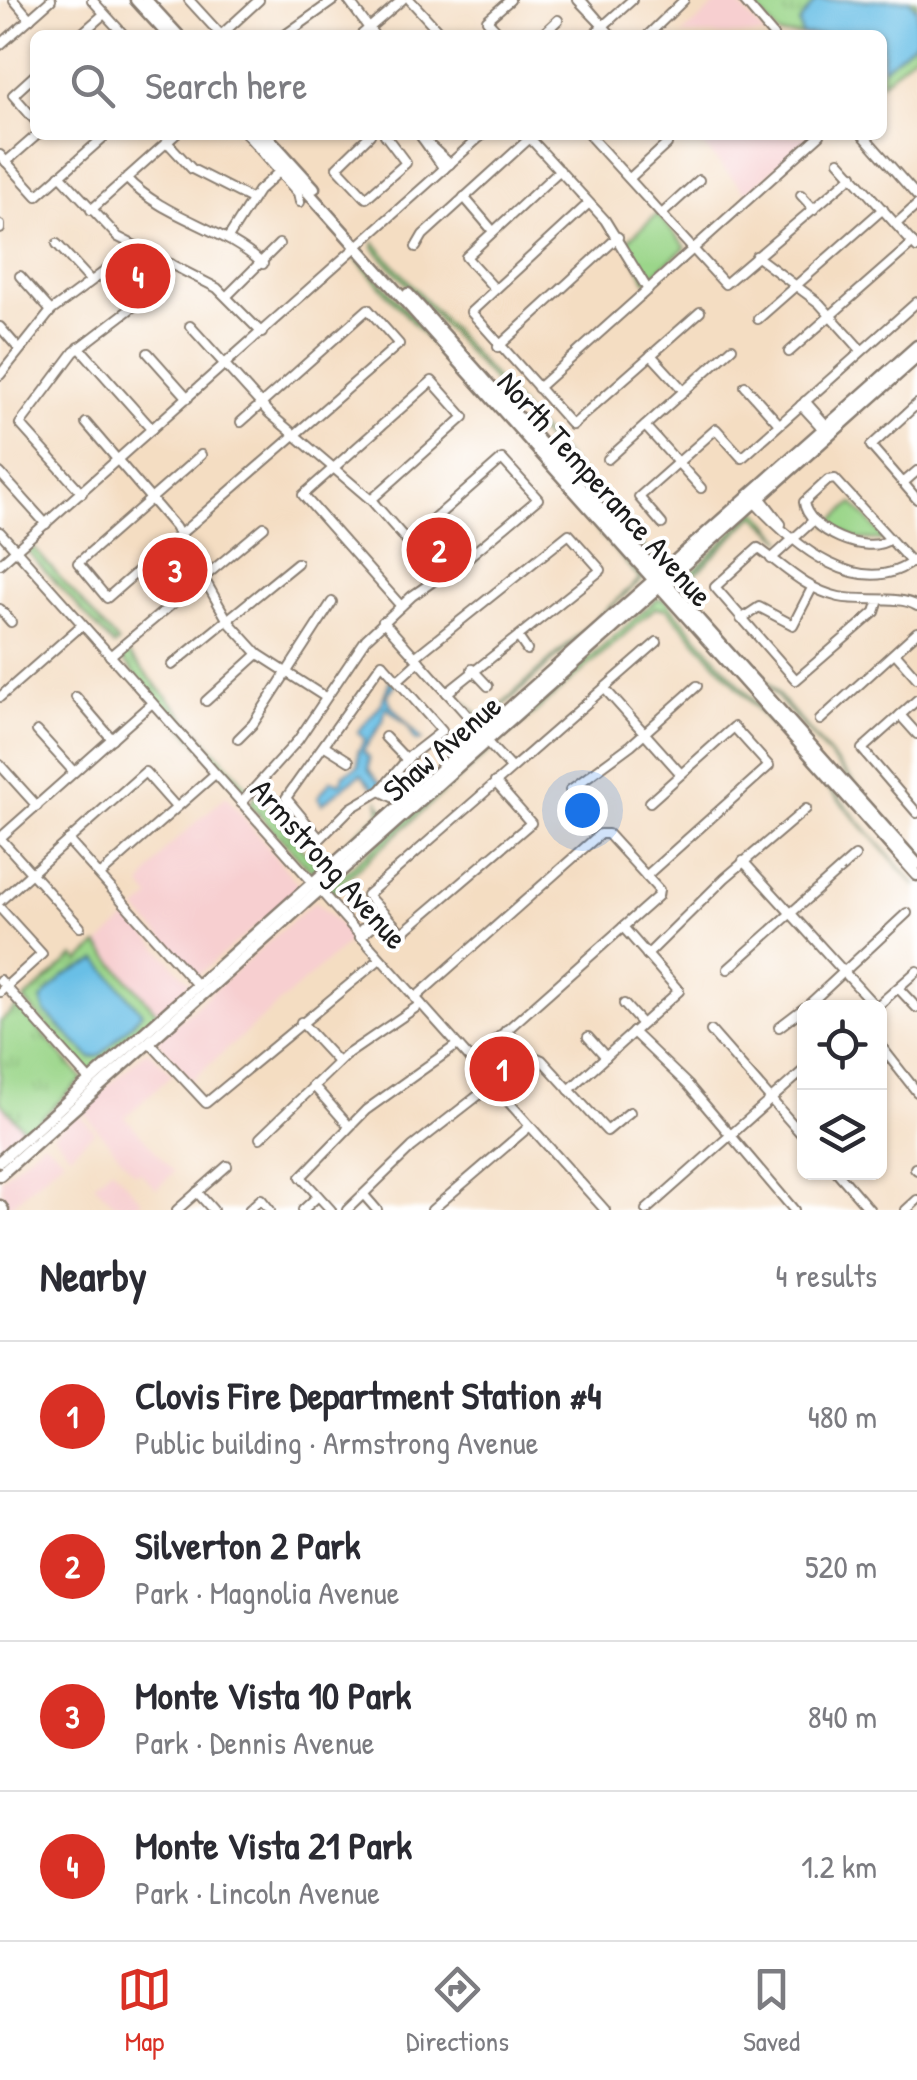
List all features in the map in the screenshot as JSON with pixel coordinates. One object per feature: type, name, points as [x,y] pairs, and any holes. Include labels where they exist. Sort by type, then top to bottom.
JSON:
[{"type":"main road","points":[[136,0],[163,30]]},
{"type":"main road","points":[[146,0],[173,30]]},
{"type":"main road","name":"North Temperance Avenue","points":[[262,140],[360,245]]},
{"type":"main road","name":"North Temperance Avenue","points":[[270,140],[660,581],[917,864]]},
{"type":"main road","name":"Shaw Avenue","points":[[0,1161],[149,1042],[393,813],[485,737],[917,346]]},
{"type":"main road","name":"Shaw Avenue","points":[[0,1175],[92,1085],[90,1081],[447,777],[524,697],[757,500],[917,358]]},
{"type":"main road","points":[[797,463],[825,428]]},
{"type":"main road","points":[[757,500],[784,464]]},
{"type":"main road","name":"North Temperance Avenue","points":[[660,581],[917,876]]},
{"type":"main road","points":[[186,1008],[198,986]]},
{"type":"main road","points":[[149,1042],[163,1017]]},
{"type":"street","points":[[14,0],[30,18]]},
{"type":"street","points":[[0,45],[51,0]]},
{"type":"street","points":[[92,0],[119,30]]},
{"type":"street","points":[[226,30],[259,0]]},
{"type":"street","points":[[293,30],[334,0]]},
{"type":"street","points":[[348,0],[370,30]]},
{"type":"street","points":[[374,30],[402,0]]},
{"type":"street","points":[[410,0],[437,30]]},
{"type":"street","points":[[496,30],[487,20],[510,0]]},
{"type":"street","points":[[580,0],[607,30]]},
{"type":"street","points":[[599,30],[632,0]]},
{"type":"street","points":[[653,30],[684,0]]},
{"type":"street","points":[[742,0],[769,30]]},
{"type":"street","points":[[192,1],[217,30]]},
{"type":"street","points":[[86,30],[104,14]]},
{"type":"street","points":[[547,30],[558,20]]},
{"type":"street","points":[[30,79],[12,95],[30,115]]},
{"type":"street","points":[[30,140],[3,159],[37,196],[100,140]]},
{"type":"street","points":[[91,210],[169,140]]},
{"type":"street","points":[[251,140],[300,202]]},
{"type":"street","points":[[365,140],[338,166],[366,198],[406,162],[388,140]]},
{"type":"street","points":[[425,140],[448,166]]},
{"type":"street","points":[[0,564],[477,140]]},
{"type":"street","points":[[416,246],[525,140]]},
{"type":"street","points":[[531,140],[618,237],[648,290]]},
{"type":"street","points":[[594,140],[725,284],[853,175]]},
{"type":"street","points":[[598,144],[602,140]]},
{"type":"street","points":[[538,388],[814,140]]},
{"type":"street","points":[[867,140],[917,196]]},
{"type":"street","points":[[167,142],[192,168],[251,199]]},
{"type":"street","points":[[631,177],[667,144]]},
{"type":"street","points":[[789,352],[915,246],[839,161]]},
{"type":"street","points":[[495,290],[466,257],[560,170]]},
{"type":"street","points":[[228,238],[251,199],[279,172]]},
{"type":"street","points":[[60,175],[130,245],[227,296],[262,333]]},
{"type":"street","points":[[907,184],[917,175]]},
{"type":"street","points":[[126,178],[170,213],[228,238],[263,264]]},
{"type":"street","points":[[662,213],[699,180]]},
{"type":"street","points":[[801,195],[814,209]]},
{"type":"street","points":[[464,197],[493,231]]},
{"type":"street","points":[[588,204],[471,312],[498,347],[572,426],[700,312]]},
{"type":"street","points":[[898,226],[917,208]]},
{"type":"street","points":[[758,320],[883,209]]},
{"type":"street","points":[[498,347],[582,279],[618,237]]},
{"type":"street","points":[[56,244],[89,279]]},
{"type":"street","points":[[227,296],[279,244]]},
{"type":"street","points":[[0,375],[50,311],[120,260],[130,245]]},
{"type":"street","points":[[756,256],[830,316],[862,350]]},
{"type":"street","points":[[82,493],[20,424],[79,347],[151,293],[171,264]]},
{"type":"street","points":[[20,276],[50,311]]},
{"type":"street","points":[[662,524],[639,497],[716,429],[742,458],[917,302]]},
{"type":"street","points":[[202,456],[78,564],[107,598],[399,344],[368,308],[241,422]]},
{"type":"street","points":[[190,326],[260,404],[371,500],[439,577]]},
{"type":"street","points":[[0,327],[19,349]]},
{"type":"street","points":[[572,344],[580,352]]},
{"type":"street","points":[[79,347],[152,429]]},
{"type":"street","points":[[608,458],[732,348]]},
{"type":"street","points":[[148,353],[188,398]]},
{"type":"street","points":[[651,356],[684,392]]},
{"type":"street","points":[[371,500],[464,417],[432,380],[302,495],[401,606]]},
{"type":"street","points":[[745,386],[779,424]]},
{"type":"street","points":[[803,403],[825,428]]},
{"type":"street","points":[[917,404],[871,446],[917,499]]},
{"type":"street","points":[[86,423],[180,535],[228,621],[258,654],[324,697]]},
{"type":"street","points":[[645,426],[701,488]]},
{"type":"street","points":[[241,803],[280,764],[352,655],[383,621],[490,541],[538,499],[502,459],[408,542]]},
{"type":"street","points":[[902,483],[917,470]]},
{"type":"street","points":[[0,473],[46,524]]},
{"type":"street","points":[[757,500],[792,539],[820,559],[851,571],[885,573],[914,560],[832,478],[803,505],[814,520],[856,542],[877,545],[890,538]]},
{"type":"street","points":[[771,559],[814,520]]},
{"type":"street","points":[[110,656],[264,527]]},
{"type":"street","name":"Armstrong Avenue","points":[[0,532],[605,1210]]},
{"type":"street","points":[[398,680],[417,659],[568,534],[600,570],[447,693]]},
{"type":"street","points":[[878,603],[875,612],[796,680],[715,587],[758,548],[812,588],[878,603],[908,600],[917,606]]},
{"type":"street","points":[[172,665],[297,563]]},
{"type":"street","points":[[741,618],[759,607],[793,626],[812,588]]},
{"type":"street","points":[[238,739],[253,724],[332,602]]},
{"type":"street","points":[[0,609],[11,622]]},
{"type":"street","points":[[383,621],[511,768]]},
{"type":"street","points":[[0,697],[82,625]]},
{"type":"street","points":[[820,720],[917,632]]},
{"type":"street","points":[[518,637],[528,650]]},
{"type":"street","points":[[495,782],[531,823],[402,933],[367,895],[495,782],[511,768],[658,642]]},
{"type":"street","points":[[895,653],[917,678]]},
{"type":"street","points":[[206,701],[258,654]]},
{"type":"street","points":[[382,663],[398,680],[443,729],[406,760],[378,792],[351,808],[320,839],[286,798],[382,663]]},
{"type":"street","points":[[472,670],[488,686]]},
{"type":"street","points":[[570,790],[645,733],[697,686]]},
{"type":"street","points":[[605,689],[681,774]]},
{"type":"street","points":[[76,697],[112,739]]},
{"type":"street","points":[[917,700],[862,749],[917,813]]},
{"type":"street","points":[[80,926],[0,838],[152,703]]},
{"type":"street","points":[[900,715],[917,734]]},
{"type":"street","points":[[646,876],[769,766],[734,727],[650,802]]},
{"type":"street","points":[[38,731],[74,772]]},
{"type":"street","points":[[385,737],[406,760]]},
{"type":"street","points":[[324,746],[349,761]]},
{"type":"street","points":[[0,764],[36,806]]},
{"type":"street","points":[[90,1081],[2,986],[42,954],[0,905],[145,772],[176,807]]},
{"type":"street","points":[[100,875],[214,774]]},
{"type":"street","points":[[378,792],[404,804]]},
{"type":"street","points":[[378,792],[393,813]]},
{"type":"street","points":[[647,955],[743,861],[806,809]]},
{"type":"street","points":[[260,1138],[338,1062],[418,1001],[604,832],[659,892],[472,1061]]},
{"type":"street","points":[[68,840],[198,986]]},
{"type":"street","points":[[728,969],[855,856]]},
{"type":"street","points":[[743,861],[870,1000]]},
{"type":"street","points":[[814,1000],[907,913]]},
{"type":"street","points":[[360,937],[362,930],[384,914]]},
{"type":"street","points":[[569,1090],[679,991],[623,927]]},
{"type":"street","points":[[149,1042],[206,1103],[380,959]]},
{"type":"street","points":[[884,1000],[917,970]]},
{"type":"street","points":[[898,988],[917,1008]]},
{"type":"street","points":[[624,1004],[642,1024]]},
{"type":"street","points":[[779,1028],[797,1014]]},
{"type":"street","points":[[302,1022],[338,1062]]},
{"type":"street","points":[[506,1030],[607,1131],[630,1112]]},
{"type":"street","points":[[711,1031],[797,1129]]},
{"type":"street","points":[[633,1032],[688,1085],[794,1210]]},
{"type":"street","points":[[588,1038],[606,1057]]},
{"type":"street","points":[[330,1210],[301,1177],[349,1126],[457,1045]]},
{"type":"street","points":[[887,1055],[917,1092]]},
{"type":"street","points":[[646,1210],[797,1077]]},
{"type":"street","points":[[347,1210],[412,1147],[493,1084]]},
{"type":"street","points":[[313,1086],[349,1126]]},
{"type":"street","points":[[432,1210],[530,1126]]},
{"type":"street","points":[[176,1210],[227,1166]]},
{"type":"street","points":[[844,1180],[870,1210]]},
{"type":"street","points":[[197,1192],[213,1210]]},
{"type":"street","points":[[364,1195],[377,1210]]},
{"type":"street","points":[[304,1210],[318,1196]]},
{"type":"street","points":[[249,1210],[261,1200],[270,1210]]},
{"type":"street","points":[[906,1210],[917,1200]]},
{"type":"shaded area","points":[[721,0],[734,0],[761,30],[688,30]]},
{"type":"shaded area","points":[[698,140],[806,140],[747,194]]},
{"type":"shaded area","points":[[226,796],[301,888],[197,976],[137,910],[151,898],[141,886],[165,850]]},
{"type":"shaded area","points":[[315,901],[353,938],[191,1081],[157,1040]]},
{"type":"shaded area","points":[[130,916],[190,983],[159,1014],[98,945]]},
{"type":"shaded area","points":[[147,1050],[173,1074],[125,1117],[174,1172],[156,1189],[139,1171],[135,1174],[81,1110]]},
{"type":"shaded area","points":[[0,1102],[27,1132],[0,1156]]},
{"type":"shaded area","points":[[78,1113],[95,1132],[70,1154],[53,1135]]},
{"type":"shaded area","points":[[43,1141],[64,1158],[9,1207],[3,1204],[0,1180]]},
{"type":"shaded area","points":[[112,1168],[142,1201],[132,1210],[121,1210],[94,1184]]},
{"type":"green space","points":[[749,0],[917,0],[917,51],[887,78],[887,30],[775,30]]},
{"type":"green space","points":[[657,214],[686,247],[646,281],[626,242]]},
{"type":"green space","points":[[374,242],[656,559],[668,560],[658,565],[373,247]]},
{"type":"green space","points":[[131,251],[164,267],[133,302],[112,269]]},
{"type":"green space","points":[[355,258],[360,258],[643,578],[484,724],[454,692],[484,720],[640,579]]},
{"type":"green space","points":[[853,503],[882,540],[858,539],[828,525]]},
{"type":"green space","points":[[754,511],[784,541],[755,515],[684,585],[917,856],[679,585]]},
{"type":"green space","points":[[434,523],[463,556],[442,570],[416,543]]},
{"type":"green space","points":[[178,543],[198,573],[174,594],[150,566]]},
{"type":"green space","points":[[32,546],[118,643],[114,646],[28,552]]},
{"type":"green space","points":[[657,599],[665,600],[917,887],[667,609],[655,608],[496,746],[496,740]]},
{"type":"green space","points":[[125,650],[249,789],[241,792],[120,657]]},
{"type":"green space","points":[[485,750],[490,751],[334,890],[333,897],[328,891],[331,885]]},
{"type":"green space","points":[[255,795],[315,863],[321,864],[380,813],[379,802],[387,813],[318,872],[312,872],[250,805]]},
{"type":"green space","points":[[98,945],[159,1015],[96,1071],[88,1071],[24,1000],[74,956],[80,961]]},
{"type":"green space","points":[[18,1006],[83,1079],[27,1132],[0,1102],[0,1022]]},
{"type":"water","points":[[816,0],[909,0],[917,9],[917,40],[887,65],[887,30],[801,30],[799,23]]},
{"type":"water","points":[[391,678],[396,684],[387,695],[391,705],[422,740],[416,741],[408,726],[386,707],[383,721],[363,751],[369,757],[369,770],[381,784],[375,790],[361,774],[322,804],[318,797],[331,780],[340,783],[344,774],[358,766],[358,751],[365,740],[358,732],[381,704]]},
{"type":"water","points":[[98,960],[142,1013],[100,1056],[91,1058],[45,1012],[41,1000],[65,975]]},
{"type":"place","name":"Monte Vista 21 Park","points":[[138,276]]},
{"type":"place","name":"Silverton 2 Park","points":[[439,550]]},
{"type":"place","name":"Monte Vista 10 Park","points":[[175,570]]},
{"type":"place","name":"Clovis Fire Department Station #4","points":[[502,1069]]}]
